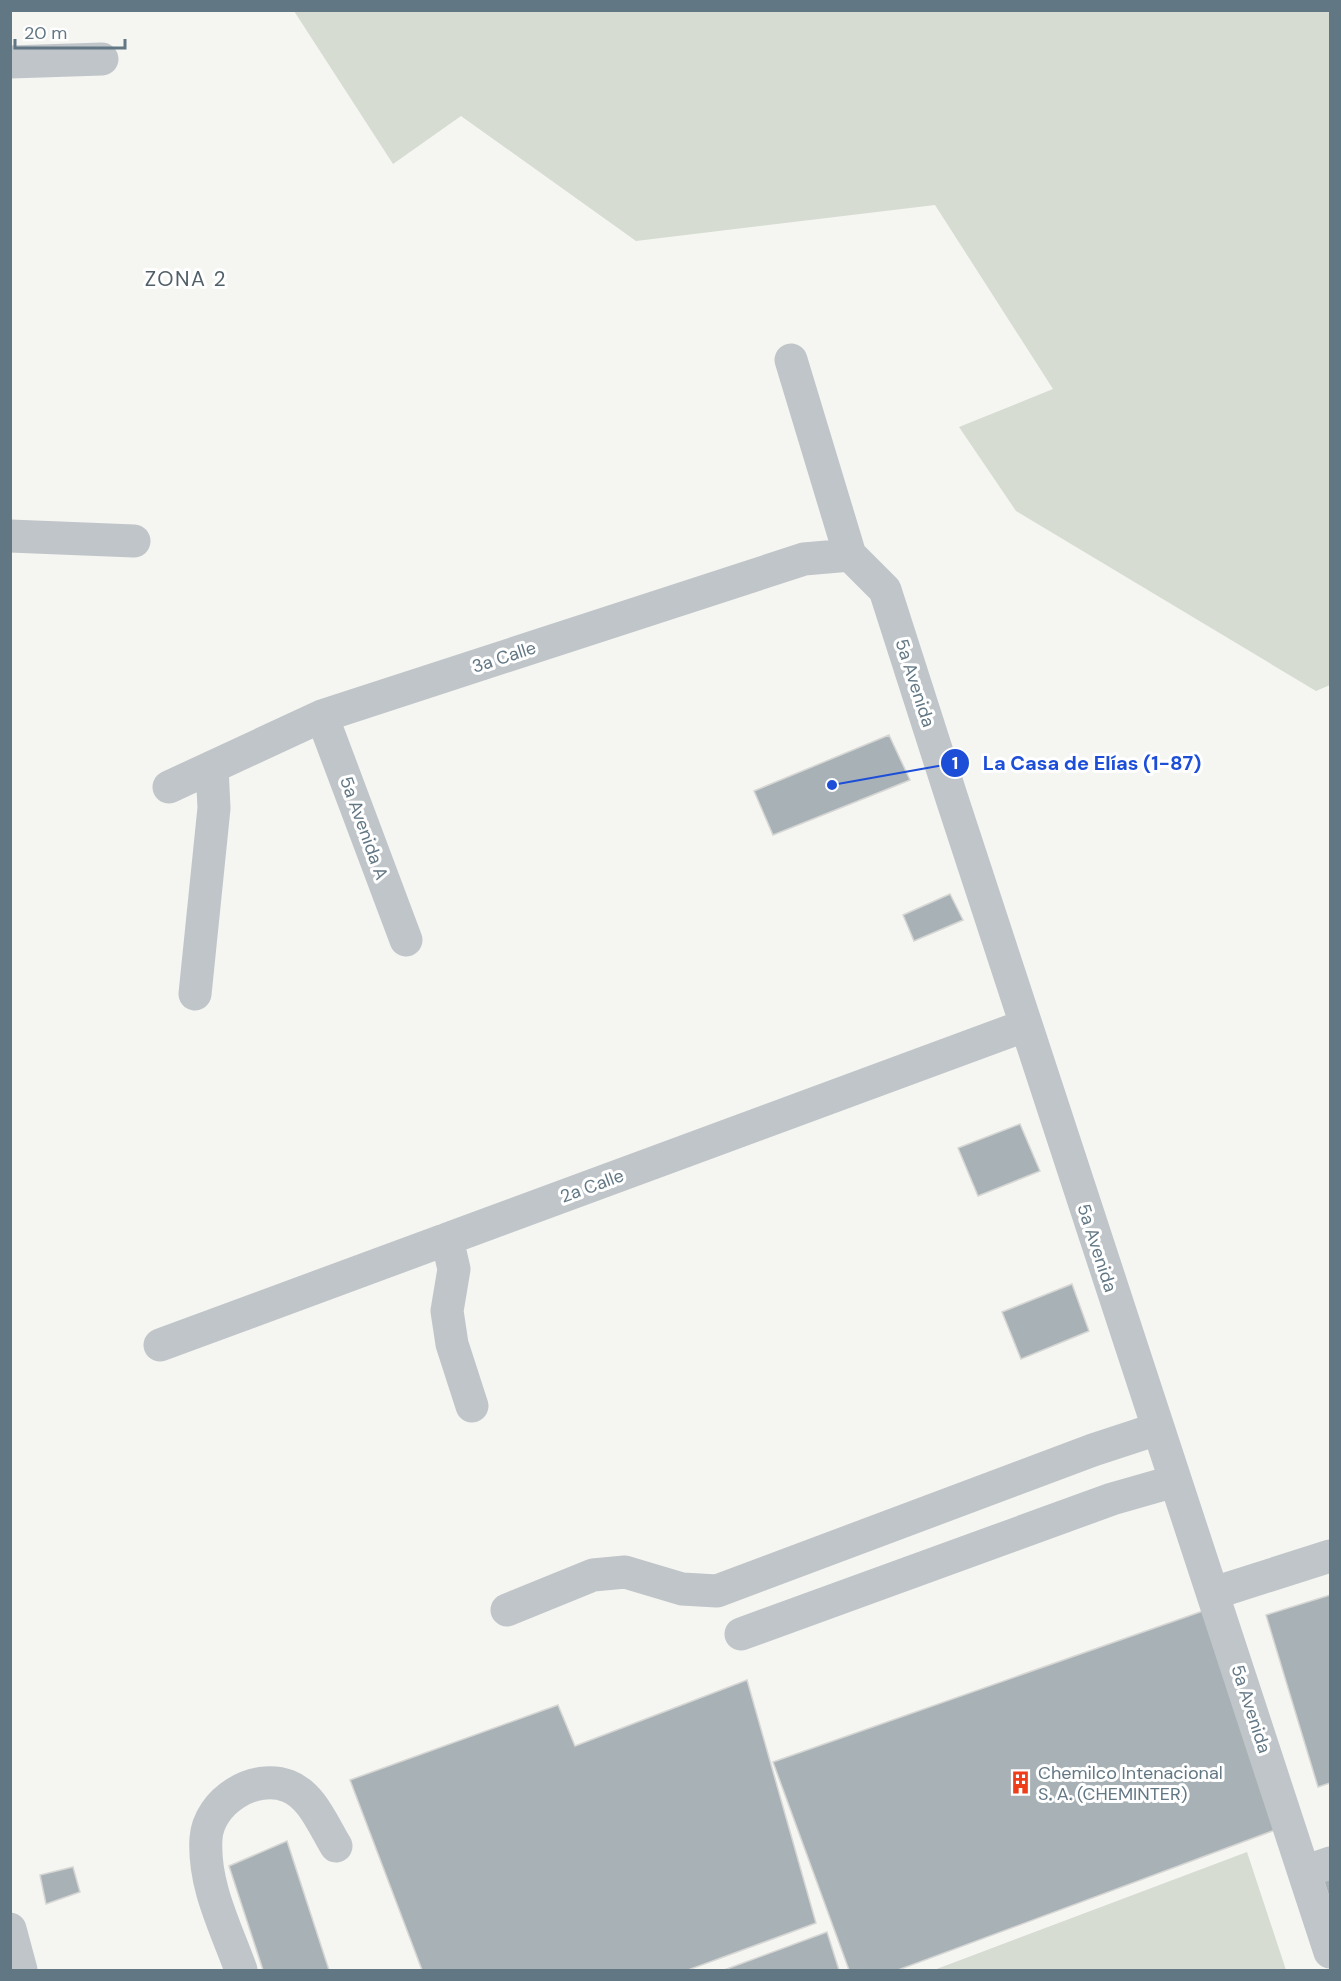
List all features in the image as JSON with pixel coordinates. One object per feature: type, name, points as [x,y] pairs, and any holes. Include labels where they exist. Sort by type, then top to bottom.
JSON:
[{"type":"street","points":[[10,62],[102,59]]},
{"type":"street","points":[[791,360],[850,555]]},
{"type":"street","points":[[10,536],[134,541]]},
{"type":"street","name":"3a Calle","points":[[169,787],[322,716],[804,559],[850,555]]},
{"type":"street","name":"5a Avenida","points":[[850,555],[885,590],[1024,1026],[1157,1429],[1214,1593],[1317,1867],[1330,1952]]},
{"type":"street","name":"5a Avenida A","points":[[322,716],[406,940]]},
{"type":"street","points":[[195,994],[214,808],[212,767]]},
{"type":"street","name":"2a Calle","points":[[160,1345],[1024,1026]]},
{"type":"street","points":[[447,1239],[454,1269],[447,1311],[452,1344],[472,1406]]},
{"type":"street","points":[[507,1610],[593,1575],[625,1572],[682,1589],[717,1592],[1092,1450],[1157,1429]]},
{"type":"street","points":[[741,1634],[1112,1499],[1175,1481]]},
{"type":"street","points":[[1214,1593],[1330,1556]]},
{"type":"street","points":[[242,1971],[213,1896],[207,1865],[206,1835],[218,1810],[233,1794],[259,1782],[288,1786],[310,1802],[336,1846]]},
{"type":"street","points":[[10,1929],[21,1971]]},
{"type":"shaded area","points":[[294,11],[1330,11],[1330,685],[1316,691],[1016,511],[959,427],[1053,389],[935,205],[636,241],[461,116],[393,164]]},
{"type":"shaded area","points":[[1247,1852],[1286,1970],[934,1970]]},
{"type":"building","points":[[889,735],[910,780],[773,835],[754,791]]},
{"type":"building","points":[[950,894],[963,920],[914,941],[903,915]]},
{"type":"building","points":[[1020,1124],[1040,1171],[978,1196],[958,1148]]},
{"type":"building","points":[[1072,1284],[1089,1331],[1021,1359],[1002,1312]]},
{"type":"building","points":[[1330,1595],[1330,1783],[1318,1787],[1266,1615]]},
{"type":"building","name":"Chemilco Intenacional S. A. (CHEMINTER)","points":[[1203,1611],[1275,1830],[898,1970],[849,1970],[773,1762]]},
{"type":"building","points":[[747,1680],[816,1923],[688,1970],[422,1970],[350,1780],[558,1705],[575,1746]]},
{"type":"building","points":[[287,1841],[329,1970],[263,1970],[229,1866]]},
{"type":"building","points":[[1330,1866],[1330,1901],[1320,1869]]},
{"type":"building","points":[[73,1867],[80,1892],[46,1904],[40,1875]]},
{"type":"building","points":[[827,1932],[839,1970],[724,1970]]},
{"type":"place","name":"La Casa de Elías (1-87)","points":[[832,785]]},
{"type":"place","name":"Chemilco Intenacional S. A. (CHEMINTER)","points":[[1020,1783]]},
{"type":"district","name":"ZONA 2","points":[[186,279]]}]
